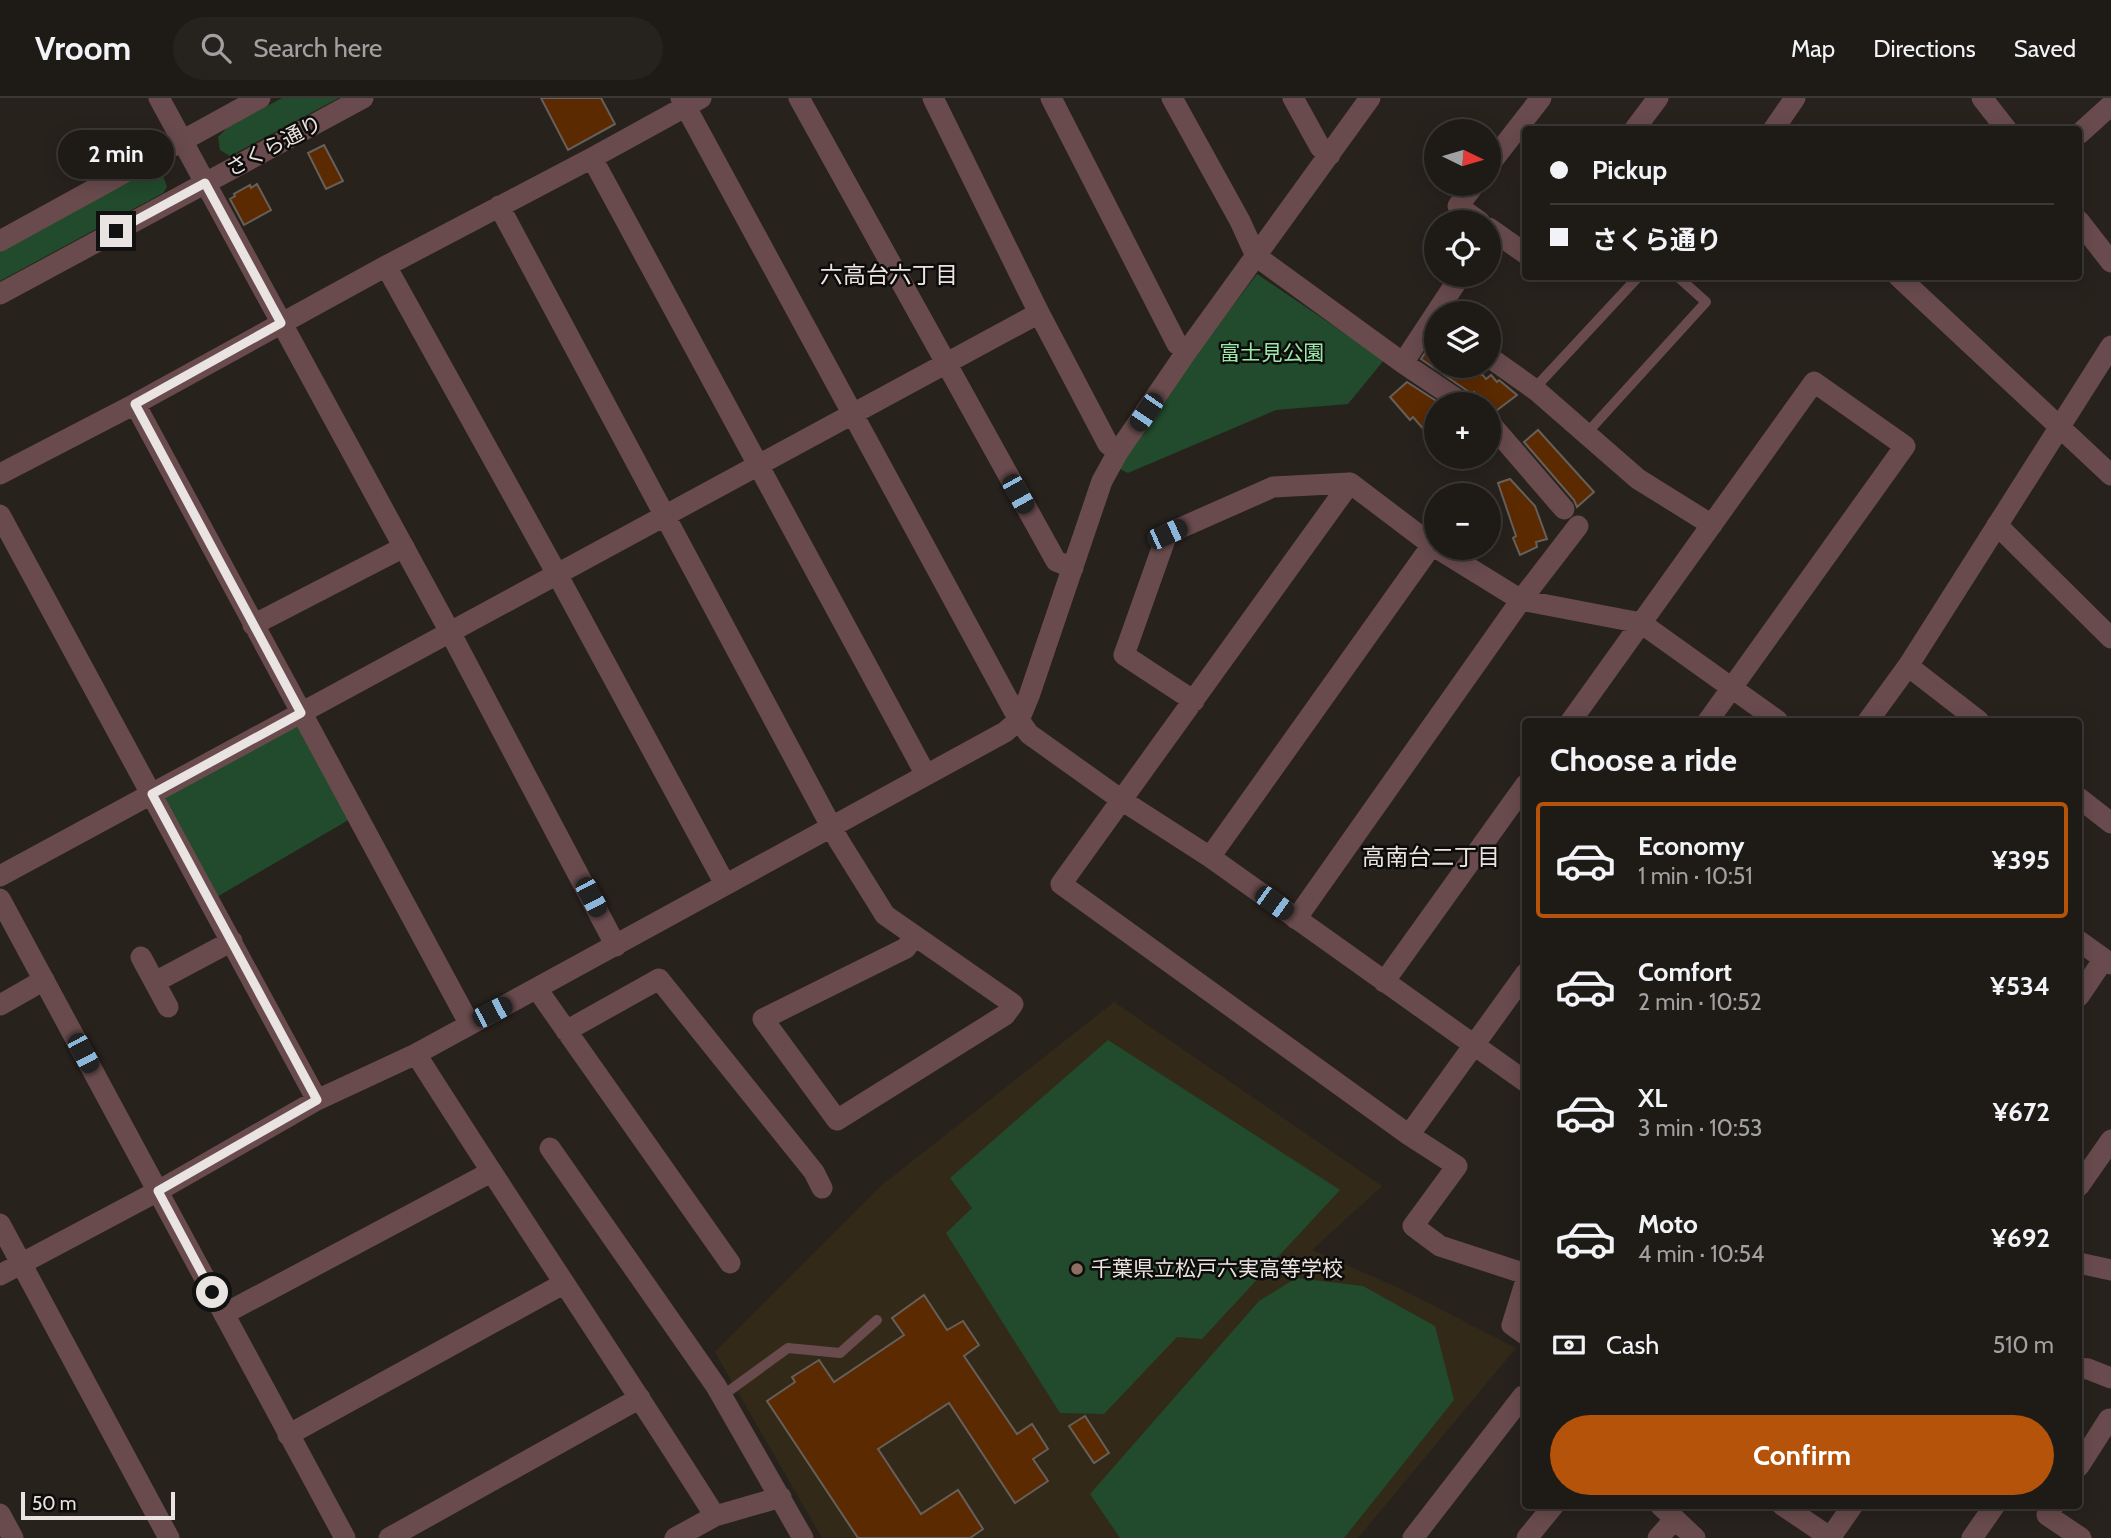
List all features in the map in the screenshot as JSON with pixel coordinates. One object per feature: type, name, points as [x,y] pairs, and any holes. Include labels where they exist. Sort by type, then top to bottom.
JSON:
[{"type":"street","points":[[159,98],[450,632],[616,946]]},
{"type":"street","points":[[0,241],[260,98]]},
{"type":"street","name":"さくら通り","points":[[0,294],[363,98]]},
{"type":"street","points":[[799,98],[1056,561],[1073,568]]},
{"type":"street","points":[[933,98],[1039,313],[1108,444],[1118,452]]},
{"type":"street","points":[[1051,98],[1177,344],[1187,351]]},
{"type":"street","points":[[1172,98],[1240,221],[1256,256],[1446,392]]},
{"type":"street","points":[[1293,98],[1320,147],[1330,155]]},
{"type":"street","points":[[0,1275],[158,1191],[317,1100],[416,1054],[616,946],[724,884],[1005,732],[1019,720],[1102,481],[1118,452],[1187,351],[1370,98]]},
{"type":"street","points":[[1502,148],[1541,98]]},
{"type":"street","points":[[1637,126],[1658,98]]},
{"type":"street","points":[[1776,126],[1795,98]]},
{"type":"street","points":[[1982,98],[2004,126]]},
{"type":"street","points":[[0,474],[135,404],[386,266],[592,159],[689,101],[853,414],[1029,734],[1123,801],[1210,857],[1522,1079]]},
{"type":"street","points":[[2082,131],[2111,105]]},
{"type":"street","points":[[592,159],[926,775]]},
{"type":"street","points":[[1464,210],[1458,206],[1466,196]]},
{"type":"street","points":[[499,206],[833,827],[885,915],[1013,1004],[1005,1015],[836,1120],[762,1019],[905,948],[914,936]]},
{"type":"street","points":[[2082,225],[2111,262]]},
{"type":"street","points":[[1501,236],[1522,251]]},
{"type":"street","points":[[386,266],[557,574],[724,884]]},
{"type":"street","points":[[1902,280],[2111,475]]},
{"type":"street","points":[[0,876],[1039,313]]},
{"type":"street","points":[[1403,363],[1424,334]]},
{"type":"street","points":[[1870,718],[1908,666],[2111,346]]},
{"type":"street","points":[[1501,366],[1534,389],[1638,479],[1712,525]]},
{"type":"street","points":[[1574,718],[1814,382],[1905,446],[1710,718]]},
{"type":"street","points":[[135,404],[469,1023]]},
{"type":"street","points":[[1501,436],[1564,509]]},
{"type":"street","points":[[1194,701],[1124,655],[1167,534],[1273,487],[1350,483],[1424,539]]},
{"type":"street","points":[[1350,483],[1061,884],[1409,1135],[1457,1166],[1413,1226],[1440,1246],[1522,1273]]},
{"type":"street","points":[[0,515],[317,1100]]},
{"type":"street","points":[[1997,525],[2111,638]]},
{"type":"street","points":[[1296,919],[1521,600],[1578,526]]},
{"type":"street","points":[[253,625],[404,547]]},
{"type":"street","points":[[1210,857],[1424,556]]},
{"type":"street","points":[[1456,560],[1521,600],[1642,623],[1774,718]]},
{"type":"street","points":[[1908,666],[1975,718]]},
{"type":"street","points":[[1384,982],[1522,790]]},
{"type":"street","points":[[2082,800],[2111,823]]},
{"type":"street","points":[[0,899],[345,1538]]},
{"type":"street","points":[[155,982],[232,941]]},
{"type":"street","points":[[2082,943],[2108,962],[2082,992]]},
{"type":"street","points":[[141,957],[167,1007]]},
{"type":"street","points":[[566,1031],[659,979],[814,1172],[822,1188]]},
{"type":"street","points":[[1409,1135],[1522,979]]},
{"type":"street","points":[[0,1005],[44,980]]},
{"type":"street","points":[[537,989],[730,1263]]},
{"type":"street","points":[[416,1054],[715,1516]]},
{"type":"street","points":[[2082,1182],[2111,1140]]},
{"type":"street","points":[[550,1147],[722,1396],[803,1538]]},
{"type":"street","points":[[224,1314],[491,1171]]},
{"type":"street","points":[[0,1224],[169,1538]]},
{"type":"street","points":[[2082,1264],[2111,1270]]},
{"type":"street","points":[[288,1434],[563,1284]]},
{"type":"street","points":[[1522,1292],[1511,1325],[1522,1332]]},
{"type":"street","points":[[2082,1373],[2111,1378]]},
{"type":"street","points":[[1413,1538],[1522,1397]]},
{"type":"street","points":[[389,1538],[640,1398]]},
{"type":"street","points":[[2082,1461],[2109,1419],[2111,1420]]},
{"type":"street","points":[[675,1538],[715,1516],[781,1497]]},
{"type":"street","points":[[1527,1538],[1551,1509]]},
{"type":"street","points":[[1788,1509],[1830,1538],[1850,1509]]},
{"type":"street","points":[[1972,1538],[1992,1509]]},
{"type":"street","points":[[2051,1509],[2047,1515],[2081,1538]]},
{"type":"street","points":[[1658,1538],[1667,1512],[1695,1538]]},
{"type":"street","points":[[0,1514],[13,1538]]},
{"type":"lane","points":[[1534,389],[1635,280]]},
{"type":"lane","points":[[1586,434],[1706,302],[1681,280]]},
{"type":"lane","points":[[722,1396],[788,1348],[840,1353],[877,1320]]},
{"type":"shaded area","name":"千葉県立松戸六実高等学校","points":[[1114,1002],[1382,1186],[1312,1250],[1399,1288],[1516,1348],[1358,1538],[822,1538],[715,1352],[882,1185]]},
{"type":"green space","points":[[282,98],[339,98],[230,156],[220,150],[218,137],[228,127]]},
{"type":"green space","points":[[151,170],[162,173],[167,187],[163,193],[0,281],[0,251]]},
{"type":"green space","name":"富士見公園","points":[[1257,274],[1384,360],[1348,404],[1276,410],[1128,473],[1118,468],[1196,354]]},
{"type":"green space","points":[[301,713],[357,815],[210,901],[152,794]]},
{"type":"green space","points":[[1108,1040],[1340,1190],[1202,1339],[1177,1337],[1104,1414],[1060,1413],[946,1233],[972,1208],[950,1178]]},
{"type":"green space","points":[[1296,1278],[1363,1286],[1435,1326],[1454,1400],[1344,1538],[1120,1538],[1090,1494],[1259,1301]]},
{"type":"building","points":[[541,98],[601,98],[615,124],[568,150]]},
{"type":"building","points":[[324,145],[343,181],[326,189],[308,153]]},
{"type":"building","points":[[257,184],[271,210],[244,225],[230,199],[250,185],[251,188]]},
{"type":"building","points":[[1449,378],[1494,378],[1517,395],[1501,407],[1501,392],[1469,392]]},
{"type":"building","points":[[1407,382],[1424,393],[1424,430],[1413,417],[1410,420],[1390,397]]},
{"type":"building","points":[[1538,430],[1594,492],[1577,507],[1524,442]]},
{"type":"building","points":[[1510,479],[1535,506],[1547,539],[1536,542],[1537,547],[1520,555],[1513,538],[1516,536],[1501,492],[1501,483],[1498,483]]},
{"type":"building","points":[[924,1295],[947,1330],[963,1321],[979,1345],[964,1356],[1017,1434],[1032,1424],[1048,1449],[1033,1459],[1048,1481],[1015,1503],[949,1403],[878,1449],[921,1514],[958,1490],[983,1529],[970,1538],[858,1538],[767,1401],[795,1382],[792,1377],[819,1360],[834,1382],[904,1335],[892,1318]]},
{"type":"building","points":[[1085,1416],[1109,1453],[1094,1463],[1069,1426]]},
{"type":"place","name":"千葉県立松戸六実高等学校","points":[[1077,1269]]},
{"type":"district","name":"六高台六丁目","points":[[889,275]]},
{"type":"district","name":"高南台二丁目","points":[[1431,857]]},
{"type":"route","points":[[116,231],[205,183],[281,323],[135,404],[301,713],[152,794],[317,1100],[158,1191],[212,1292]]}]
